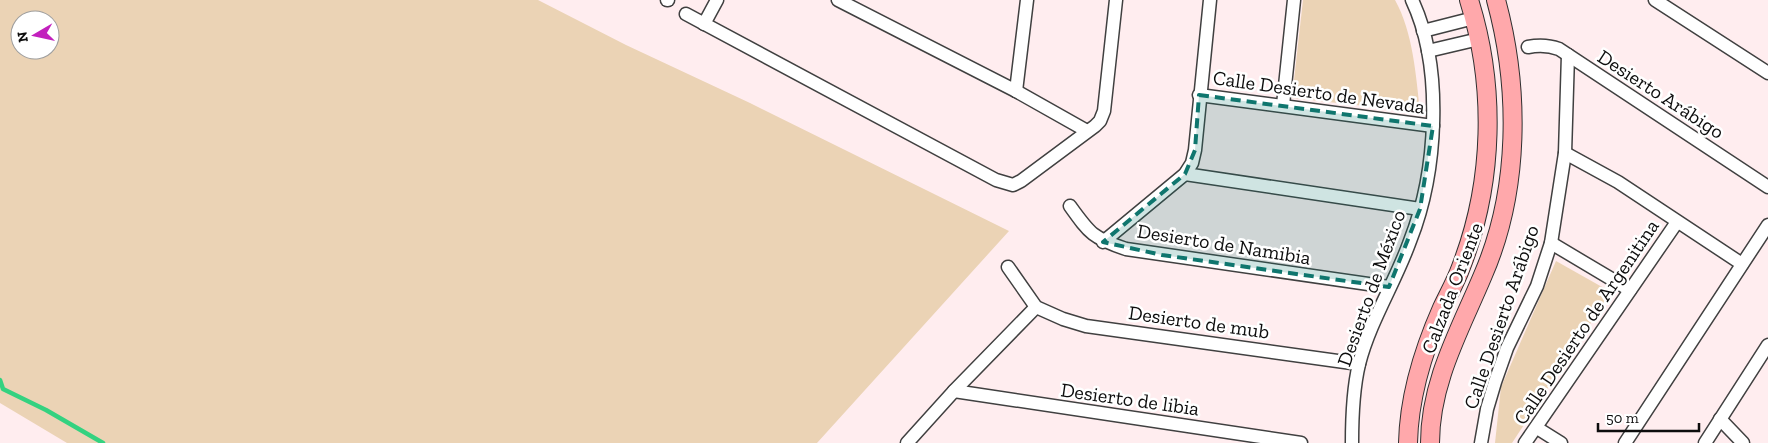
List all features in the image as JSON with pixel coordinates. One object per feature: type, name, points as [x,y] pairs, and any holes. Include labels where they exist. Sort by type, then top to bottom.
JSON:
[{"type":"street","points":[[704,24],[717,0]]},
{"type":"street","points":[[838,0],[1016,91],[1087,131]]},
{"type":"street","points":[[1016,91],[1026,0]]},
{"type":"street","points":[[686,14],[1005,184],[1013,185],[1021,182],[1100,120],[1104,111],[1116,0]]},
{"type":"street","points":[[1104,242],[1185,174],[1192,163],[1195,150],[1210,0]]},
{"type":"street","points":[[1283,105],[1294,0]]},
{"type":"street","name":"Desierto de México","points":[[1352,443],[1354,398],[1360,364],[1389,287],[1411,240],[1420,209],[1429,162],[1433,126],[1433,97],[1428,51],[1412,0]]},
{"type":"street","name":"Calzada Oriente","points":[[1408,443],[1408,424],[1413,391],[1428,345],[1461,267],[1474,230],[1484,186],[1488,92],[1479,39],[1469,0]]},
{"type":"street","name":"Calzada Oriente","points":[[1430,443],[1430,428],[1435,396],[1446,359],[1484,274],[1494,246],[1503,213],[1510,170],[1513,128],[1511,91],[1507,49],[1496,0]]},
{"type":"street","points":[[1655,0],[1768,73]]},
{"type":"street","points":[[1423,31],[1474,18]]},
{"type":"street","points":[[1428,51],[1479,39]]},
{"type":"street","name":"Desierto Arábigo","points":[[1528,47],[1550,46],[1568,55],[1768,187]]},
{"type":"street","name":"Calle Desierto Arábigo","points":[[1481,443],[1487,409],[1495,382],[1507,348],[1536,286],[1551,243],[1565,153],[1568,55]]},
{"type":"street","points":[[1488,92],[1511,91]]},
{"type":"street","name":"Calle Desierto de Nevada","points":[[1200,95],[1433,126]]},
{"type":"street","points":[[1565,153],[1618,182],[1742,264]]},
{"type":"street","points":[[1185,174],[1420,209]]},
{"type":"street","name":"Desierto de Namibia","points":[[1070,206],[1091,234],[1104,242],[1126,248],[1162,255],[1389,287]]},
{"type":"street","name":"Calle Desierto de Argenitina","points":[[1525,443],[1677,222]]},
{"type":"street","points":[[1625,443],[1768,225]]},
{"type":"street","points":[[1551,243],[1630,290]]},
{"type":"street","points":[[907,443],[954,391],[1036,307],[1008,267]]},
{"type":"street","name":"Desierto de mub","points":[[1036,307],[1057,317],[1086,326],[1360,364]]},
{"type":"street","points":[[1705,443],[1766,352]]},
{"type":"street","name":"Desierto de libia","points":[[954,391],[1301,443]]},
{"type":"street","points":[[1720,419],[1743,443]]},
{"type":"street","points":[[1537,428],[1561,443]]},
{"type":"highlighted area","points":[[1199,95],[1433,126],[1420,209],[1389,287],[1162,255],[1103,242],[1185,174],[1195,150]]},
{"type":"shaded area","points":[[0,0],[538,0],[626,45],[750,103],[1009,231],[817,443],[67,443],[0,403]]},
{"type":"shaded area","points":[[1303,0],[1395,0],[1410,40],[1420,112],[1292,98]]},
{"type":"shaded area","points":[[1556,261],[1611,292],[1512,443],[1495,443],[1501,387]]},
{"type":"waterway","points":[[0,380],[3,389],[46,410],[103,443]]}]
